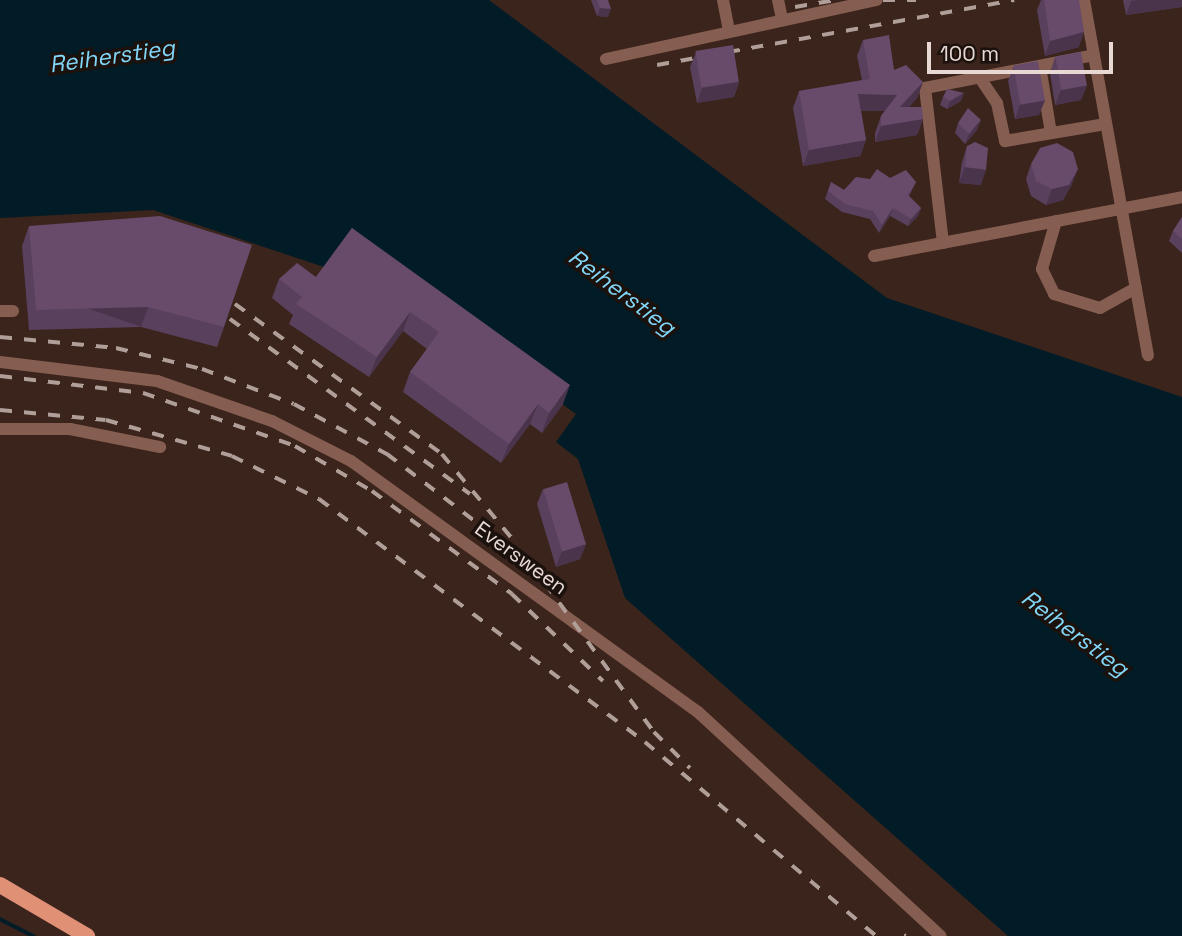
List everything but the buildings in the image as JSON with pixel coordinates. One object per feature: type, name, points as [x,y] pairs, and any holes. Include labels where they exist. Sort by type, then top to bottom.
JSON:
[{"type":"main road","points":[[0,885],[87,936]]},
{"type":"street","points":[[723,0],[729,30]]},
{"type":"street","points":[[779,0],[782,19]]},
{"type":"street","points":[[606,59],[729,30],[877,0]]},
{"type":"street","points":[[1084,0],[1148,355]]},
{"type":"street","points":[[943,243],[925,88],[1094,55]]},
{"type":"street","points":[[1040,66],[1051,133]]},
{"type":"street","points":[[980,78],[997,103],[1005,141],[1106,124]]},
{"type":"street","points":[[874,256],[1182,197]]},
{"type":"street","points":[[1056,221],[1042,269],[1054,293],[1100,308],[1136,288]]},
{"type":"street","name":"Eversween","points":[[0,362],[157,381],[272,421],[351,461],[698,712],[942,936]]},
{"type":"street","points":[[0,429],[70,429],[160,447]]},
{"type":"water","name":"Reiherstieg","points":[[0,0],[489,0],[887,298],[1182,397],[1182,936],[1008,936],[625,598],[578,459],[556,442],[576,414],[346,248],[330,269],[153,210],[0,218]]},
{"type":"waterway","points":[[0,919],[34,936]]},
{"type":"railway","points":[[795,7],[835,0]]},
{"type":"railway","points":[[883,0],[916,0]]},
{"type":"railway","points":[[657,65],[1014,0]]},
{"type":"railway","points":[[235,304],[442,454],[515,542]]},
{"type":"railway","points":[[230,319],[470,494]]},
{"type":"railway","points":[[0,337],[116,348],[202,369],[294,404],[387,454],[531,564],[654,732],[690,768]]},
{"type":"railway","points":[[0,376],[143,393],[295,446],[372,491],[512,594],[603,681]]},
{"type":"railway","points":[[0,410],[106,420],[232,456],[319,499],[645,742],[876,936]]}]
